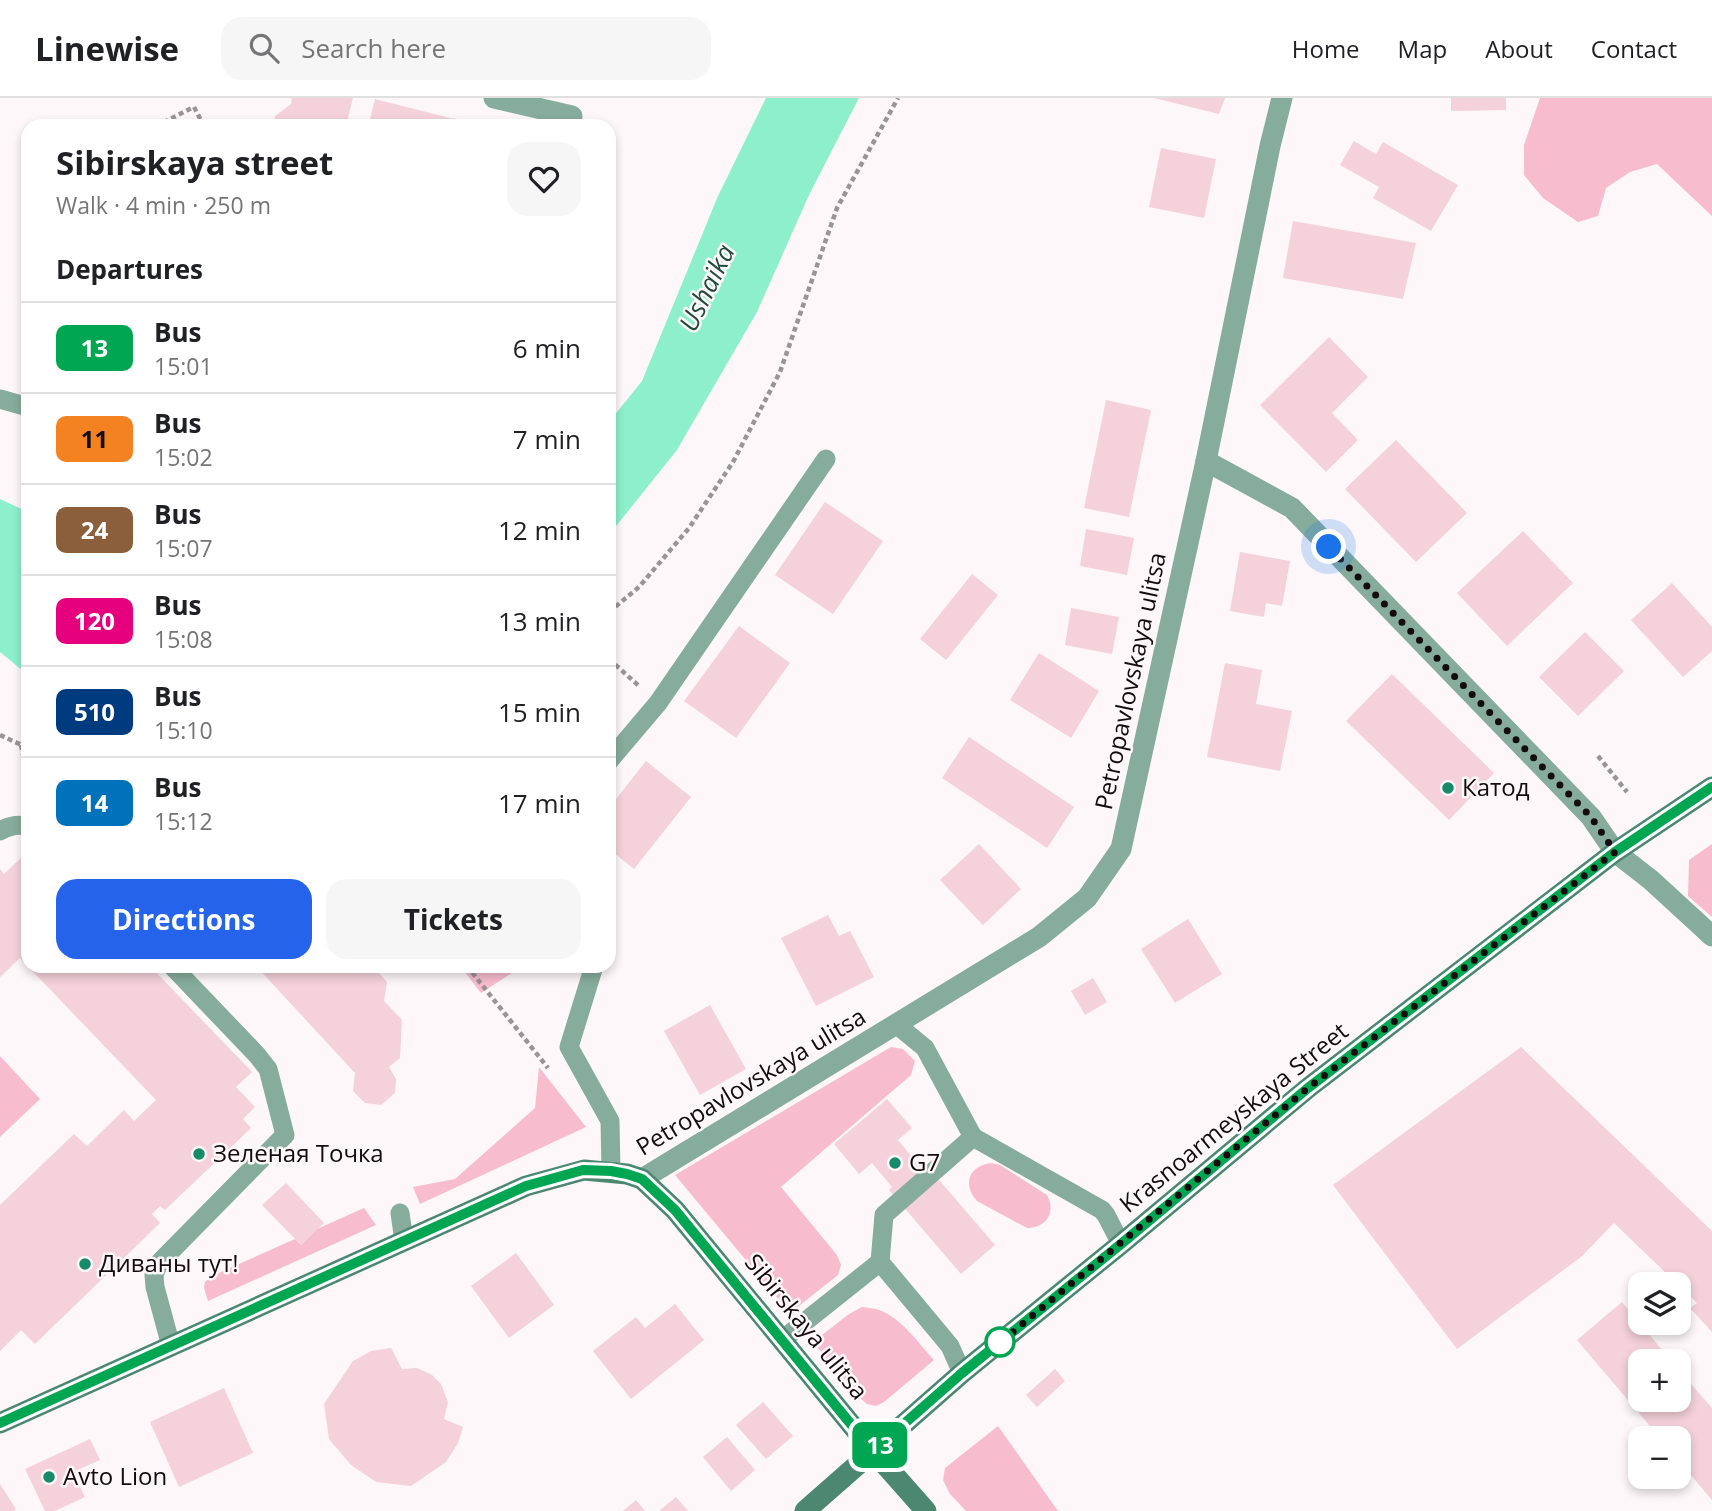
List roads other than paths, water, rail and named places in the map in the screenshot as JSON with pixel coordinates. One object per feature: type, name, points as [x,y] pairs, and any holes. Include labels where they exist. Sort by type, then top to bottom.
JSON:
[{"type":"main road","name":"Krasnoarmeyskaya Street","points":[[805,1511],[962,1373],[1308,1088],[1615,852],[1712,787]]},
{"type":"main road","name":"Petropavlovskaya ulitsa","points":[[0,1423],[526,1186],[583,1170],[611,1171],[642,1179]]},
{"type":"main road","name":"Sibirskaya ulitsa","points":[[642,1179],[675,1210],[873,1451],[926,1511]]},
{"type":"street","points":[[494,98],[572,116],[571,119]]},
{"type":"street","name":"Petropavlovskaya ulitsa","points":[[642,1179],[1040,937],[1087,898],[1121,849],[1282,98]]},
{"type":"street","points":[[1206,461],[1292,508],[1591,817],[1615,852],[1651,880],[1712,936]]},
{"type":"lane","points":[[0,399],[21,405]]},
{"type":"lane","points":[[616,753],[658,703],[826,459]]},
{"type":"lane","points":[[0,831],[21,825]]},
{"type":"lane","points":[[172,1346],[155,1287],[154,1275],[159,1263],[285,1135],[268,1069],[179,973]]},
{"type":"lane","points":[[592,973],[569,1047],[611,1121],[611,1171]]},
{"type":"lane","points":[[897,1024],[925,1048],[973,1137],[1102,1210],[1121,1244]]},
{"type":"lane","points":[[962,1373],[950,1346],[880,1262],[884,1215],[973,1137]]},
{"type":"lane","points":[[400,1213],[404,1241]]},
{"type":"lane","points":[[782,1340],[880,1262]]},
{"type":"water","name":"Ushaika","points":[[766,98],[859,98],[809,195],[757,312],[677,450],[616,526],[616,413],[642,381],[718,196]]},
{"type":"water","points":[[0,499],[21,509],[21,669],[0,652]]},
{"type":"place","name":"Катод","points":[[1448,788]]},
{"type":"place","name":"Зеленая Точка","points":[[199,1154]]},
{"type":"place","name":"G7","points":[[895,1163]]},
{"type":"place","name":"Диваны тут!","points":[[85,1264]]},
{"type":"place","name":"Avto Lion","points":[[49,1477]]}]
